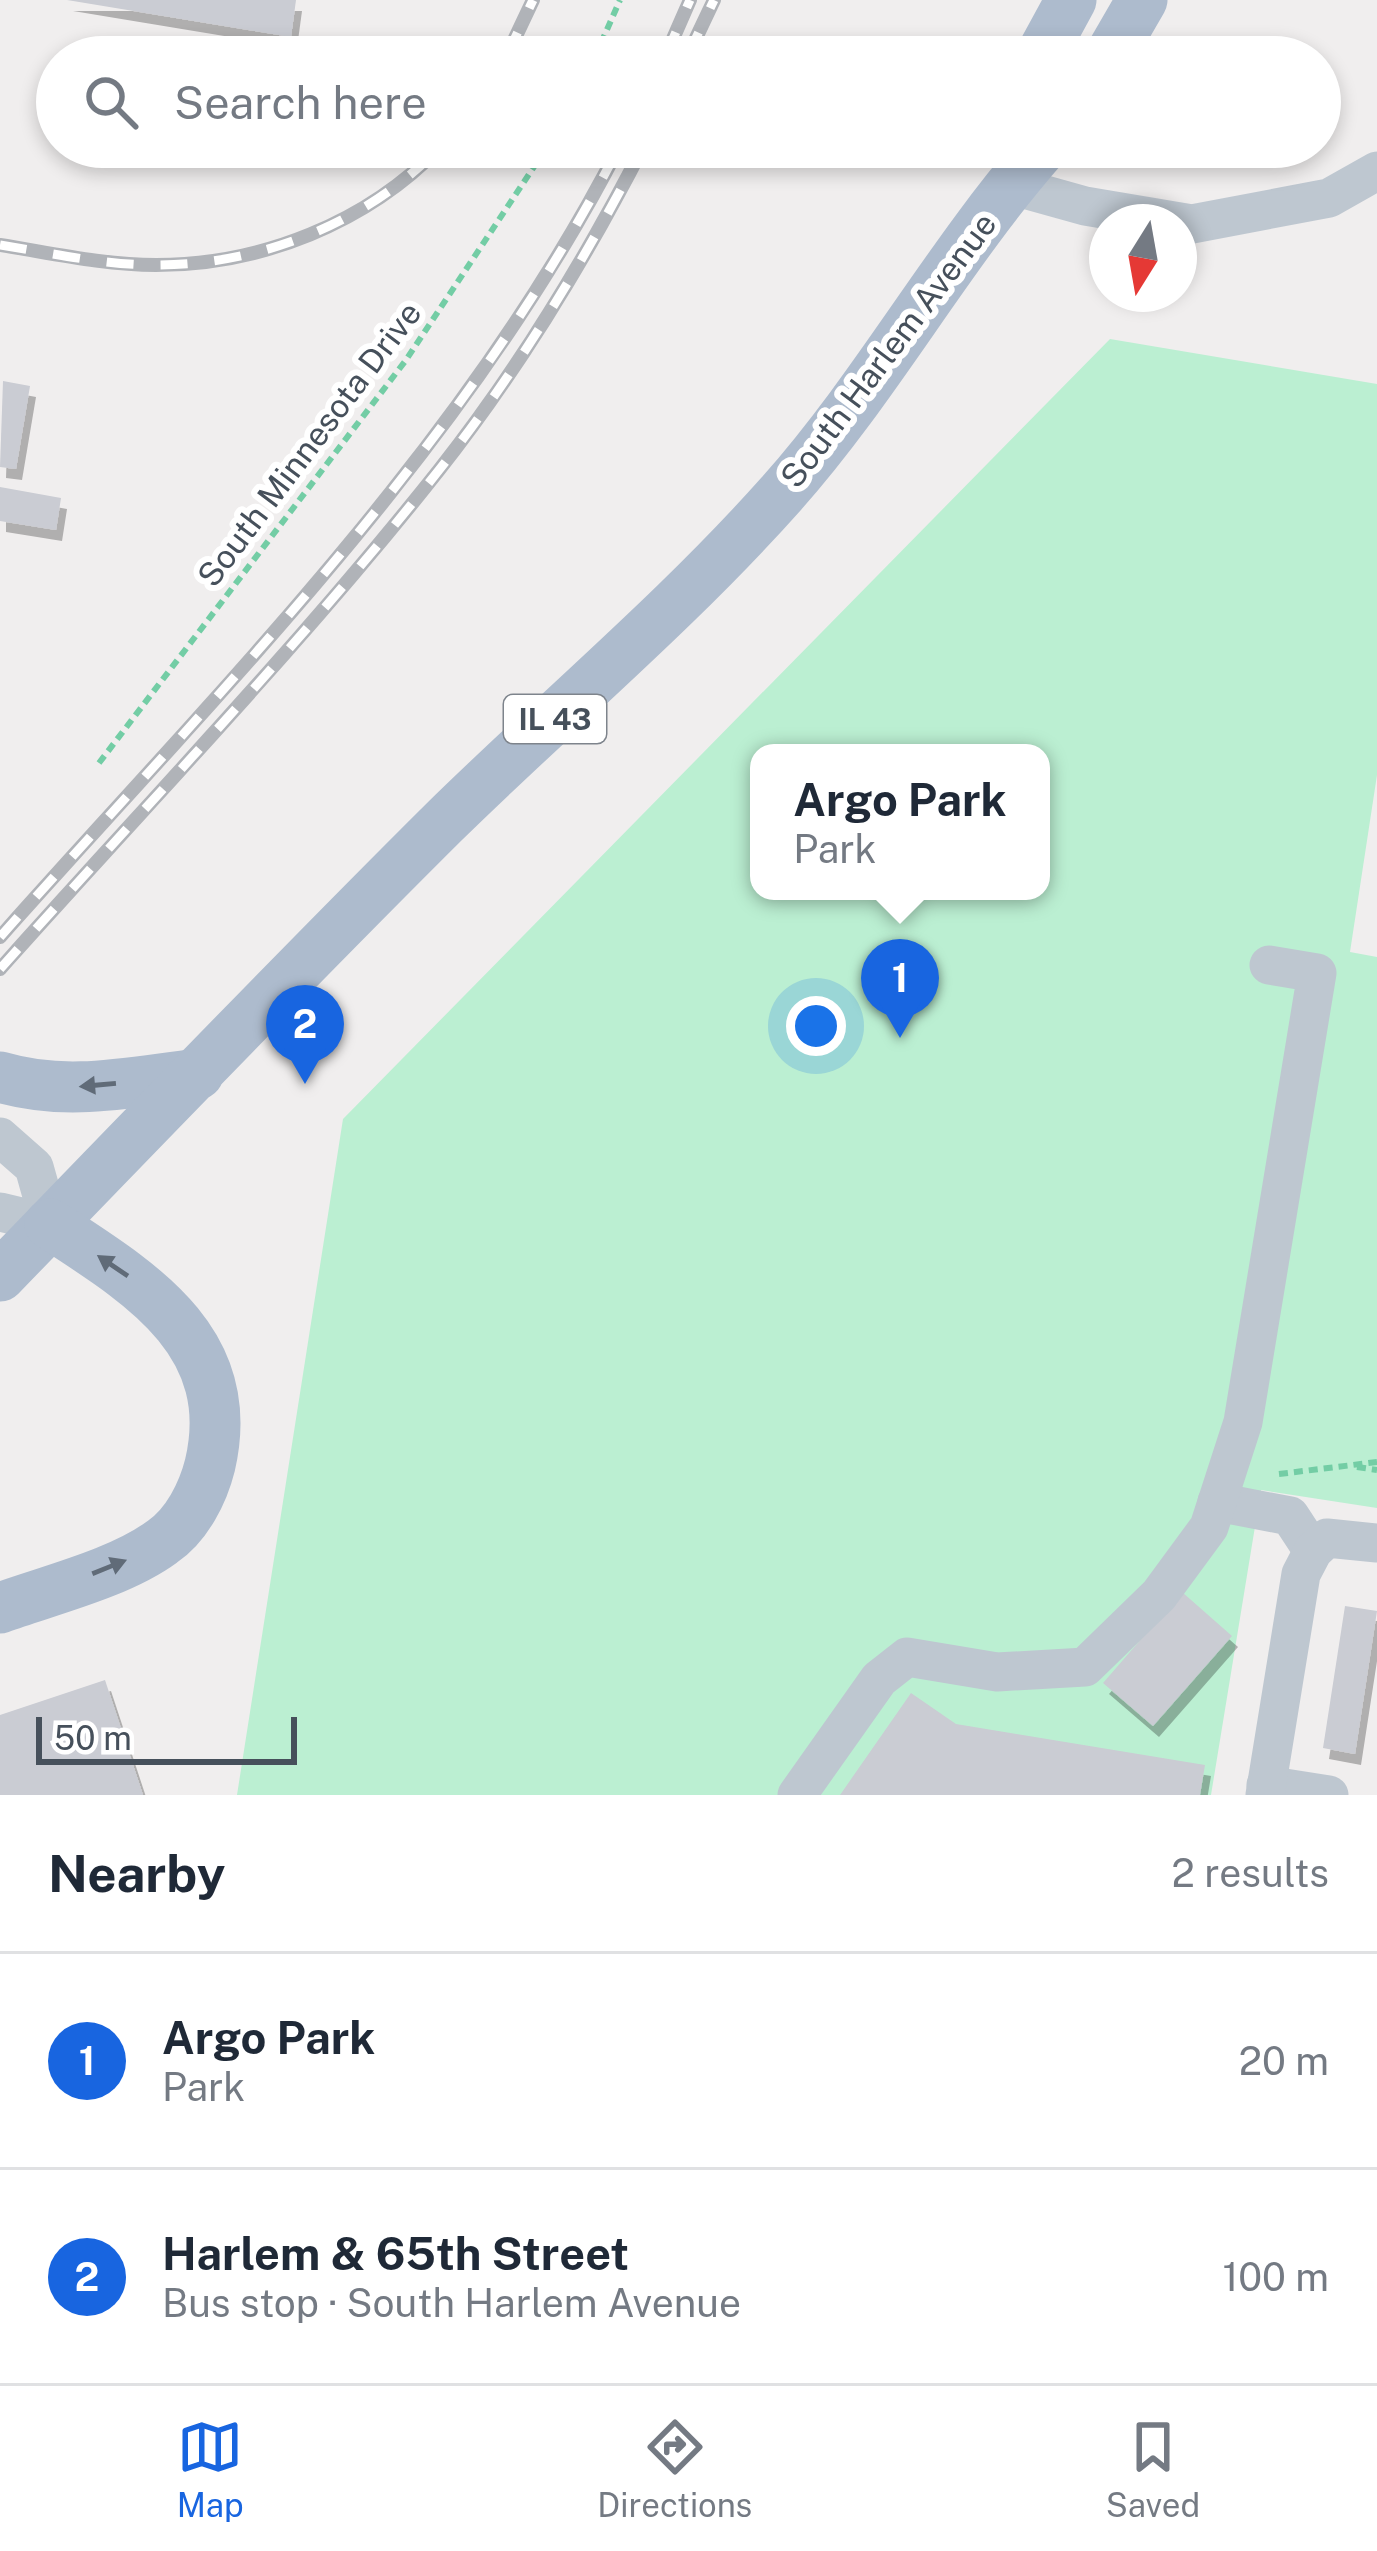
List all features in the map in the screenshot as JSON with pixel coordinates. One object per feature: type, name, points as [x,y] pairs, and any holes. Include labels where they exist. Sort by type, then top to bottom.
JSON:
[{"type":"main road","points":[[1051,36],[1071,0]]},
{"type":"main road","points":[[1121,36],[1142,0]]},
{"type":"main road","name":"South Harlem Avenue","points":[[0,1276],[446,820],[687,596],[784,491],[862,395],[1018,168]]},
{"type":"main road","points":[[0,1077],[36,1088],[197,1074]]},
{"type":"main road","points":[[0,1608],[116,1565],[163,1542],[188,1516],[206,1483],[213,1451],[213,1404],[203,1357],[178,1322],[128,1275],[50,1224]]},
{"type":"street","points":[[1034,168],[1085,206],[1192,224],[1329,198],[1377,171]]},
{"type":"street","points":[[797,1795],[879,1679],[908,1657],[998,1672],[1084,1666],[1159,1595],[1209,1527],[1243,1422],[1317,973],[1269,965]]},
{"type":"street","points":[[0,1137],[34,1167],[50,1224],[0,1212]]},
{"type":"street","points":[[1222,1486],[1290,1516],[1313,1551]]},
{"type":"street","points":[[1329,1795],[1265,1790],[1301,1574],[1313,1551],[1327,1538],[1377,1543]]},
{"type":"path","points":[[604,36],[620,0]]},
{"type":"path","name":"South Minnesota Drive","points":[[99,763],[406,360],[533,168]]},
{"type":"path","points":[[1222,1486],[1260,1476],[1377,1466]]},
{"type":"green space","points":[[1110,339],[1377,384],[1377,775],[1350,952],[1377,957],[1377,1508],[1261,1490],[1211,1795],[237,1795],[343,1119]]},
{"type":"building","points":[[67,0],[296,0],[291,36]]},
{"type":"building","points":[[3,381],[30,386],[16,469],[0,467]]},
{"type":"building","points":[[0,487],[61,498],[56,530],[0,521]]},
{"type":"building","points":[[1182,1592],[1232,1636],[1153,1726],[1103,1683]]},
{"type":"building","points":[[1345,1606],[1377,1611],[1355,1754],[1323,1748]]},
{"type":"building","points":[[105,1680],[143,1795],[0,1795],[0,1715]]},
{"type":"building","points":[[911,1693],[956,1724],[1205,1765],[1200,1795],[840,1795]]},
{"type":"railway","points":[[516,36],[533,0]]},
{"type":"railway","points":[[674,36],[690,0]]},
{"type":"railway","points":[[697,36],[714,0]]},
{"type":"railway","points":[[0,245],[136,264],[234,257],[273,248],[346,218],[417,168]]},
{"type":"railway","points":[[0,937],[253,656],[414,463],[489,362],[607,168]]},
{"type":"railway","points":[[0,969],[279,660],[439,470],[549,313],[632,168]]},
{"type":"place","name":"Argo Park","points":[[900,1038]]},
{"type":"place","name":"Harlem & 65th Street","points":[[305,1084]]}]
